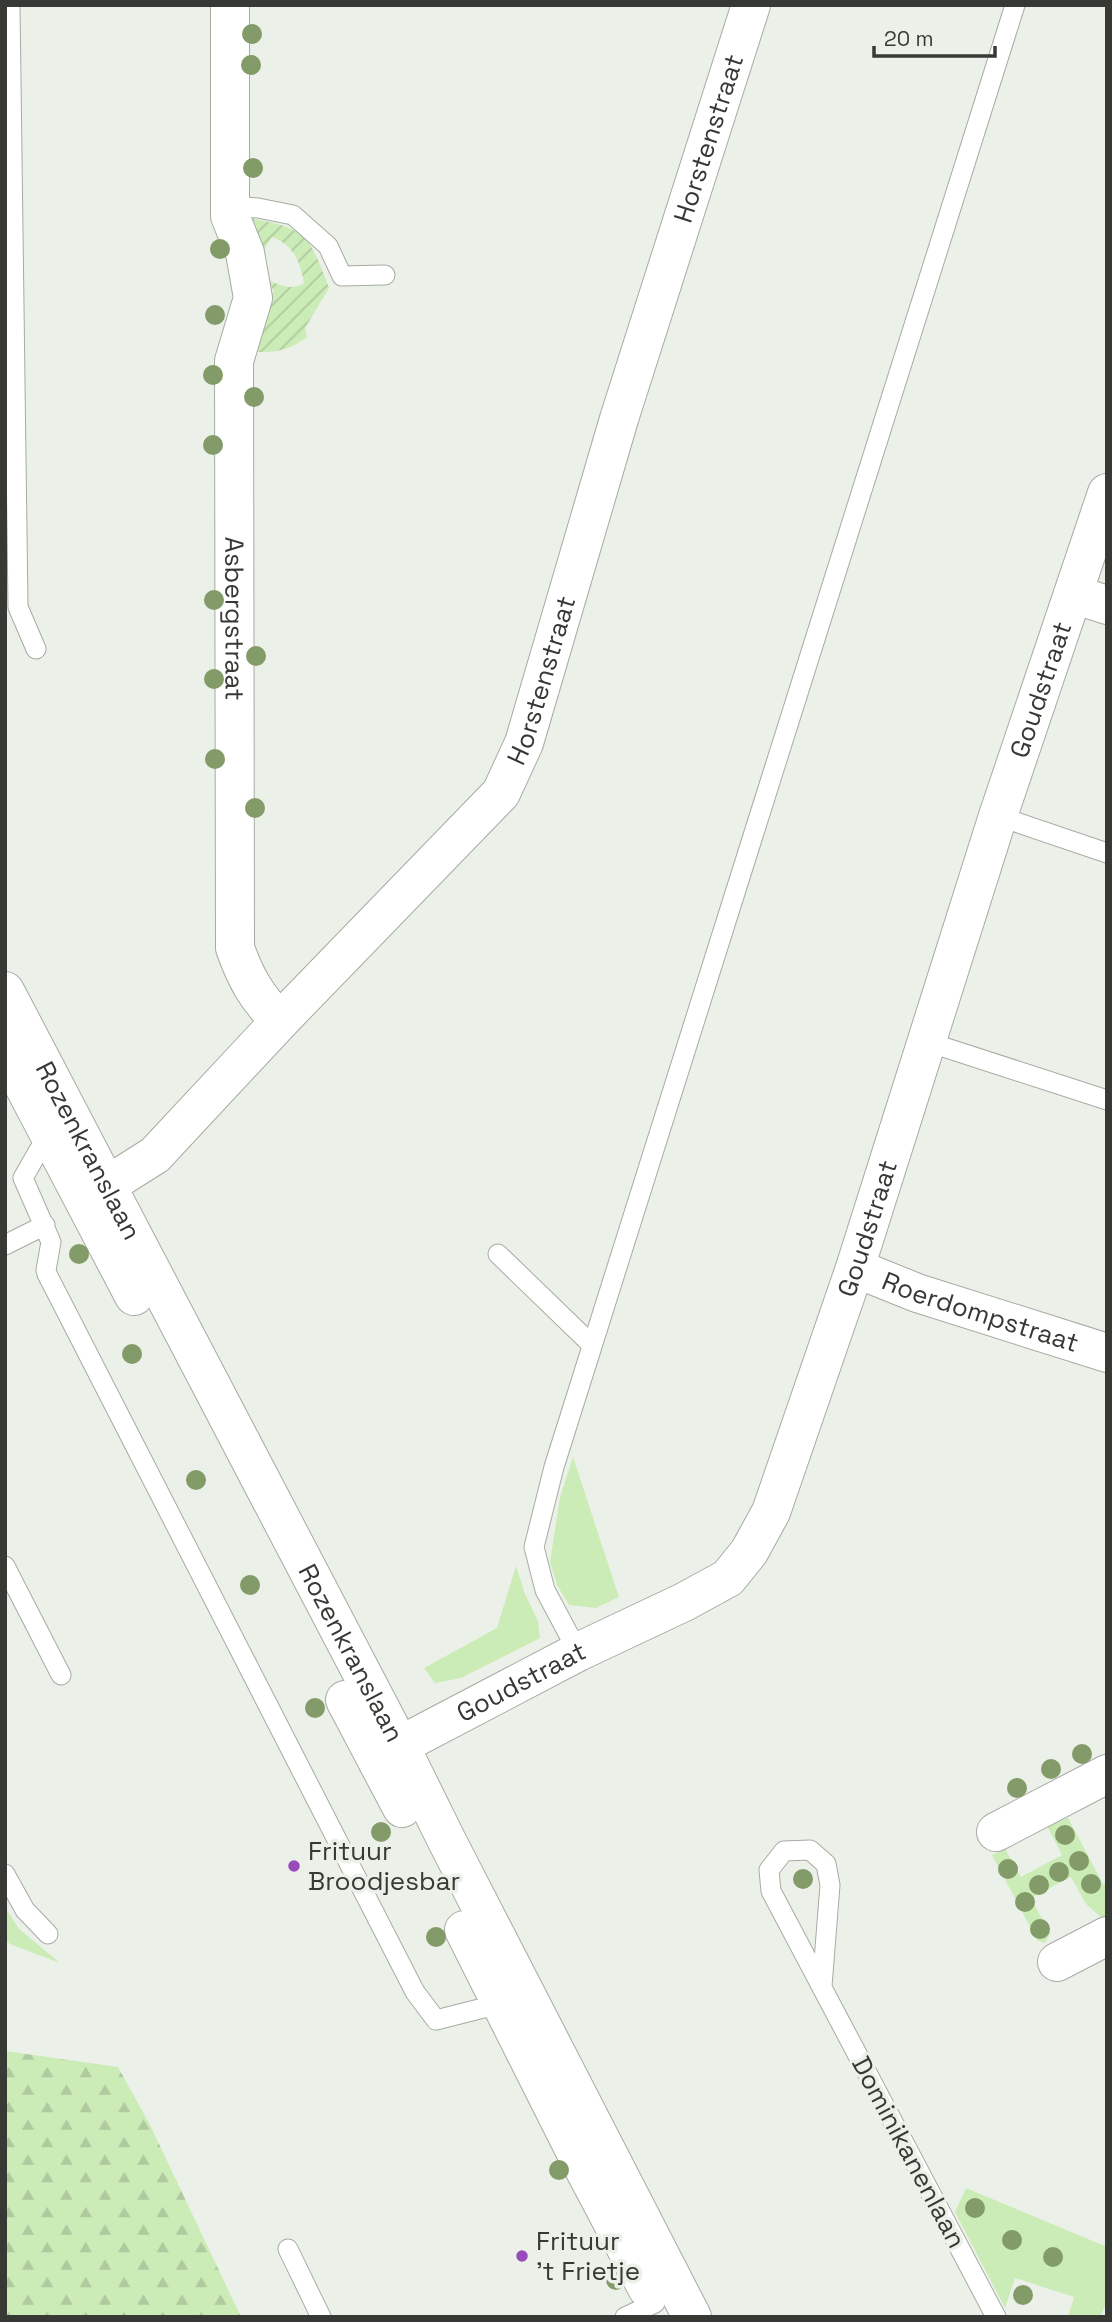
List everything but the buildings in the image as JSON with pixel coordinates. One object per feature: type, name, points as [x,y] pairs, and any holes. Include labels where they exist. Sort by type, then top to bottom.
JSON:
[{"type":"street","name":"Asbergstraat","points":[[230,5],[230,216],[245,253],[253,298],[234,361],[235,948],[246,979],[265,1006],[280,1021]]},
{"type":"street","name":"Horstenstraat","points":[[96,1193],[155,1155],[500,793],[524,743],[617,426],[751,5]]},
{"type":"street","name":"Goudstraat","points":[[388,1752],[578,1652],[728,1578],[749,1552],[771,1512],[855,1268],[998,816],[1090,600],[1107,493]]},
{"type":"street","name":"Rozenkranslaan","points":[[5,991],[96,1193],[514,1999],[692,2317]]},
{"type":"street","name":"Rozenkranslaan","points":[[5,1050],[52,1139],[96,1193]]},
{"type":"street","name":"Roerdompstraat","points":[[855,1268],[917,1293],[1107,1353]]},
{"type":"street","points":[[996,1832],[1107,1774]]},
{"type":"street","points":[[1057,1962],[1107,1936]]},
{"type":"street","name":"Rozenkranslaan","points":[[514,1999],[647,2312]]},
{"type":"lane","points":[[9,5],[10,274],[18,607],[36,649]]},
{"type":"lane","points":[[578,1652],[545,1590],[534,1547],[554,1467],[1015,5]]},
{"type":"lane","points":[[230,206],[293,215],[328,246],[342,276],[385,275]]},
{"type":"lane","points":[[998,816],[1107,853]]},
{"type":"lane","points":[[928,1042],[1107,1100]]},
{"type":"lane","points":[[52,1139],[39,1150],[23,1178],[51,1242],[47,1274],[415,1992],[436,2020],[514,1999]]},
{"type":"lane","points":[[5,1245],[45,1226]]},
{"type":"lane","points":[[498,1254],[592,1345]]},
{"type":"lane","points":[[5,1566],[61,1675]]},
{"type":"lane","name":"Dominikanenlaan","points":[[822,1986],[830,1885],[826,1864],[810,1850],[785,1851],[769,1870],[771,1891],[996,2317]]},
{"type":"lane","points":[[5,1874],[25,1910],[48,1934]]},
{"type":"lane","points":[[288,2249],[321,2317]]},
{"type":"green space","points":[[249,218],[283,226],[303,237],[316,256],[329,288],[305,328],[307,337],[280,350],[250,352],[256,326],[274,291],[267,280],[295,287],[304,283],[295,255],[280,240],[272,237],[260,256]]},
{"type":"green space","points":[[573,1457],[619,1597],[596,1608],[569,1605],[557,1585],[550,1562],[560,1497]]},
{"type":"green space","points":[[516,1566],[538,1621],[540,1638],[461,1678],[435,1683],[424,1668],[497,1628]]},
{"type":"green space","points":[[1068,1818],[1103,1884],[1107,1883],[1107,1918],[1102,1918],[1086,1904],[1071,1877],[1031,1898],[1050,1934],[1045,1943],[1037,1940],[992,1855],[1005,1849],[1021,1877],[1062,1855],[1047,1826]]},
{"type":"green space","points":[[5,1907],[19,1929],[60,1963],[5,1940]]},
{"type":"green space","points":[[5,2051],[118,2067],[150,2125],[241,2317],[5,2317]]},
{"type":"green space","points":[[966,2188],[1107,2247],[1107,2301],[1100,2317],[1068,2317],[1074,2297],[1015,2278],[1005,2308],[955,2212]]},
{"type":"place","name":"Frituur Broodjesbar","points":[[294,1866]]},
{"type":"place","name":"Frituur 't Frietje","points":[[522,2256]]}]
